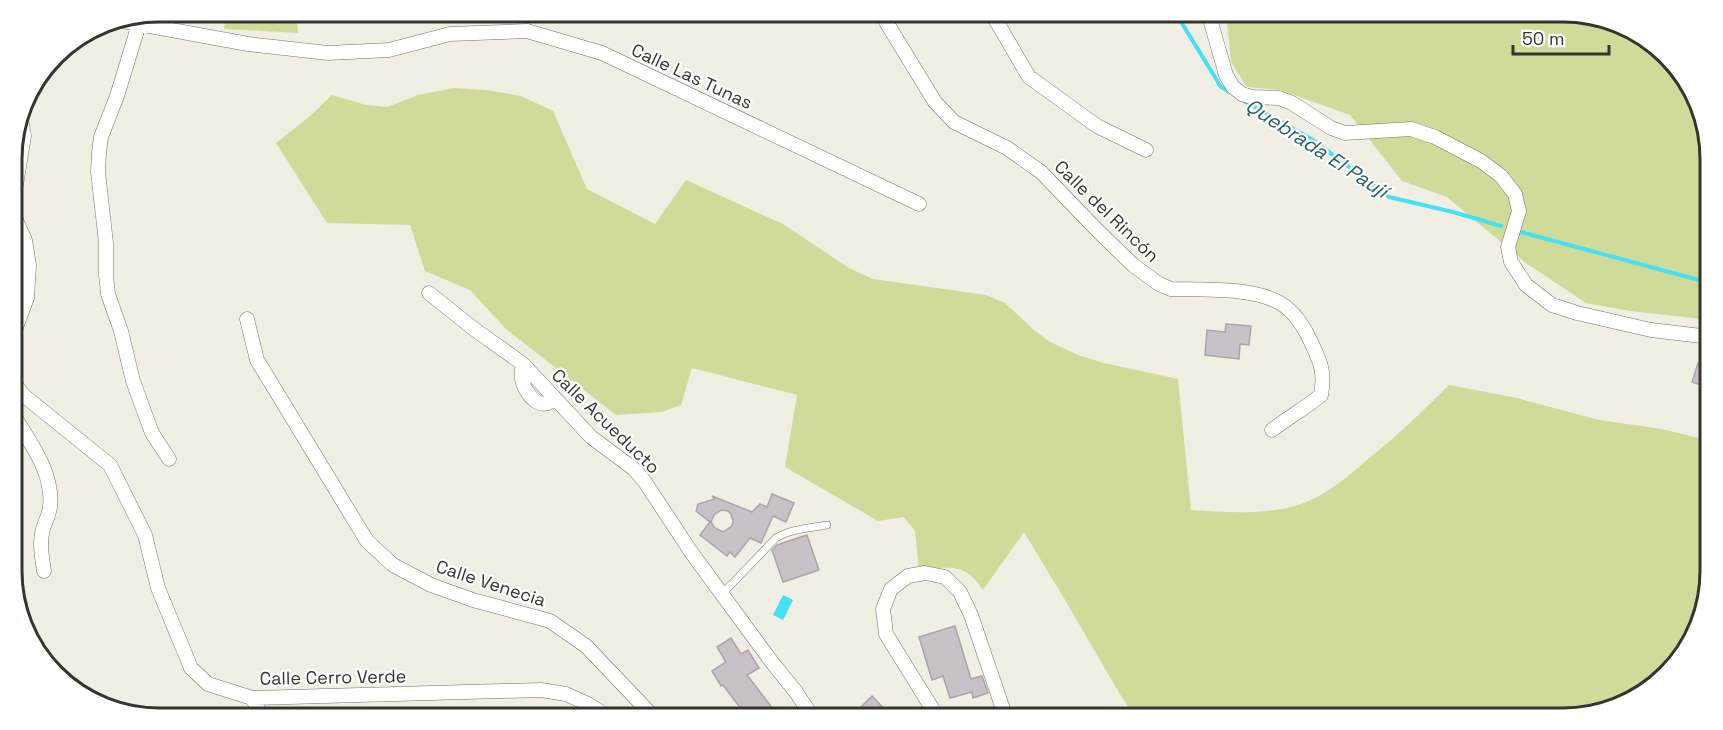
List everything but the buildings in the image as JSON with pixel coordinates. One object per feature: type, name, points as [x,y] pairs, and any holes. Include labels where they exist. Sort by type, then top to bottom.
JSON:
[{"type":"street","name":"Calle del Rincón","points":[[886,22],[935,102],[954,122],[1007,148],[1041,172],[1133,265],[1158,284],[1171,288],[1255,293],[1282,303],[1304,326],[1318,357],[1324,378],[1321,395],[1305,409],[1272,430]]},
{"type":"street","points":[[997,22],[1029,77],[1097,126],[1146,150]]},
{"type":"street","points":[[1211,22],[1226,75],[1233,87],[1242,94],[1252,97],[1279,98],[1292,103],[1331,128],[1345,133],[1411,129],[1435,137],[1481,161],[1501,176],[1515,194],[1519,211],[1508,247],[1511,262],[1526,285],[1552,305],[1651,330],[1700,335]]},
{"type":"street","points":[[139,24],[117,96],[101,136],[98,172],[106,243],[108,294],[121,331],[133,381],[152,433],[169,459]]},
{"type":"street","name":"Calle Las Tunas","points":[[140,24],[248,44],[328,53],[388,50],[450,34],[527,31],[602,53],[919,204]]},
{"type":"street","points":[[23,235],[29,265],[27,298],[23,310]]},
{"type":"street","name":"Calle Acueducto","points":[[429,293],[523,364],[591,437],[634,469],[721,595],[806,708]]},
{"type":"street","name":"Calle Venecia","points":[[247,320],[257,360],[367,541],[393,565],[431,585],[473,600],[550,621],[585,646],[645,708]]},
{"type":"street","name":"Calle Cerro Verde","points":[[22,394],[110,465],[145,535],[158,588],[191,668],[208,684],[252,698],[541,690],[566,694],[594,708]]},
{"type":"street","points":[[22,428],[41,462],[49,493],[50,507],[40,546],[44,570]]},
{"type":"street","points":[[931,707],[886,634],[884,609],[891,589],[908,576],[925,573],[945,577],[960,592],[978,632],[1003,707]]},
{"type":"street","points":[[252,698],[257,708]]},
{"type":"lane","points":[[721,595],[776,538],[794,530],[827,525]]},
{"type":"green space","points":[[1227,22],[1564,22],[1599,27],[1632,41],[1647,51],[1672,76],[1690,107],[1696,124],[1700,160],[1700,319],[1630,311],[1586,303],[1526,263],[1447,197],[1402,181],[1350,115],[1280,90],[1247,87],[1231,62]]},
{"type":"green space","points":[[225,23],[297,23],[298,33],[224,29]]},
{"type":"green space","points":[[453,88],[487,90],[521,96],[553,111],[587,189],[655,224],[686,180],[783,224],[849,268],[873,279],[986,295],[1005,303],[1050,342],[1078,355],[1178,379],[1191,510],[1241,512],[1279,510],[1313,499],[1342,481],[1379,450],[1449,385],[1517,398],[1599,420],[1662,429],[1700,438],[1700,579],[1698,597],[1690,623],[1677,647],[1654,674],[1624,693],[1590,705],[1572,707],[1129,707],[1024,532],[983,590],[969,574],[962,570],[947,568],[919,570],[915,531],[904,517],[878,521],[785,467],[797,395],[692,368],[681,405],[662,412],[616,415],[506,329],[470,290],[425,271],[410,225],[327,223],[276,143],[332,95],[366,105],[387,107],[418,95]]},
{"type":"water","points":[[783,595],[793,600],[783,620],[773,615]]},
{"type":"waterway","name":"Quebrada El Paují","points":[[1181,22],[1221,87],[1230,92]]},
{"type":"waterway","name":"Quebrada El Paují","points":[[1244,101],[1313,140],[1389,197],[1501,226]]},
{"type":"waterway","name":"Quebrada El Paují","points":[[1521,232],[1700,280]]}]
